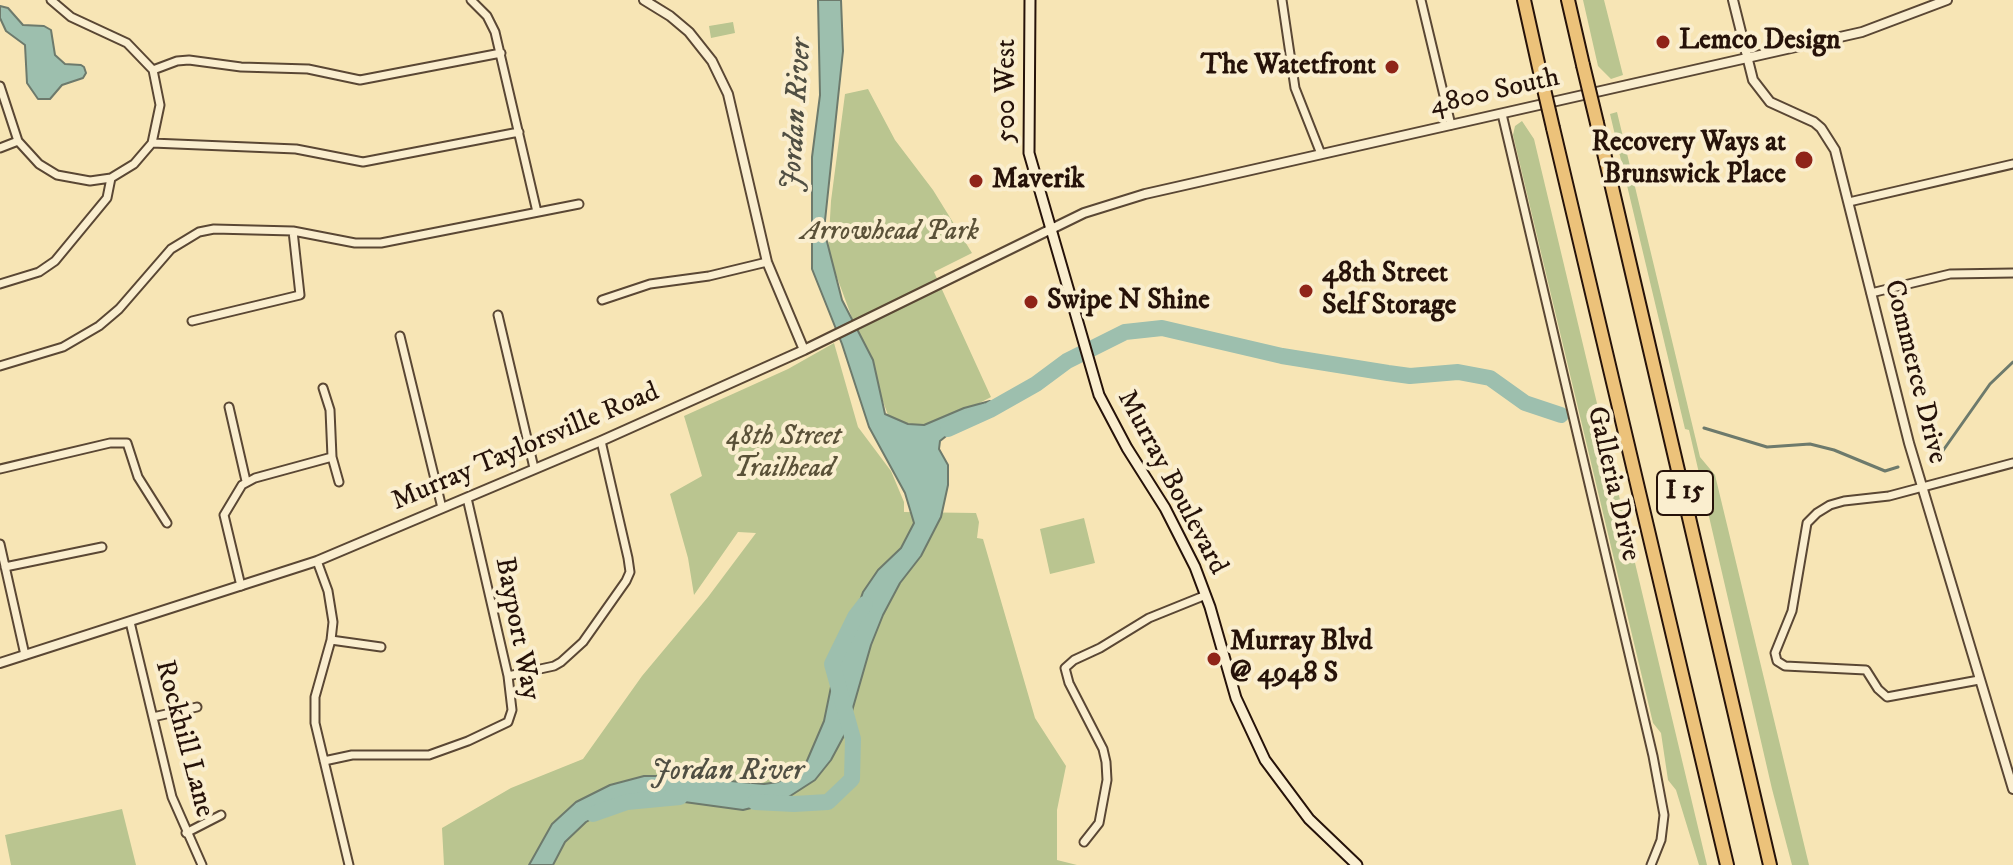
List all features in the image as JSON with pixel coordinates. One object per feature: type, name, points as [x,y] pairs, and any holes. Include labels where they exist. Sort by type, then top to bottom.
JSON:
[{"type":"highway","name":"I 15","points":[[1524,0],[1727,865]]},
{"type":"highway","name":"I 15","points":[[1568,0],[1770,865]]},
{"type":"main road","name":"500 West","points":[[1030,0],[1029,153],[1051,227]]},
{"type":"main road","name":"Murray Boulevard","points":[[1051,227],[1088,360],[1109,416],[1165,508],[1206,595],[1236,698],[1265,760],[1309,819],[1357,865]]},
{"type":"street","points":[[471,0],[492,24],[537,212]]},
{"type":"street","points":[[644,0],[689,32],[712,61],[728,94],[767,262],[804,350]]},
{"type":"street","points":[[1282,0],[1295,88],[1321,154]]},
{"type":"street","points":[[1421,0],[1451,125]]},
{"type":"street","name":"Commerce Drive","points":[[1733,0],[1745,58],[1753,80],[1770,102],[1814,122],[1827,135],[1839,160],[1921,487],[2013,789]]},
{"type":"street","points":[[1919,0],[1923,10]]},
{"type":"street","name":"4800 South","points":[[1051,227],[1095,209],[1145,194],[1876,28],[1947,0]]},
{"type":"street","points":[[0,86],[18,141],[39,164],[57,175],[90,181],[111,178],[134,164],[152,143],[160,105],[153,70],[127,43],[71,17],[57,2]]},
{"type":"street","points":[[153,70],[189,60],[241,67],[308,69],[360,80],[501,53]]},
{"type":"street","name":"Galleria Drive","points":[[1502,114],[1653,756],[1664,815],[1661,840],[1651,865]]},
{"type":"street","points":[[152,143],[296,149],[371,161],[519,132]]},
{"type":"street","points":[[0,148],[18,141]]},
{"type":"street","points":[[1849,202],[2013,164]]},
{"type":"street","points":[[0,284],[39,272],[55,261],[107,198],[111,178]]},
{"type":"street","points":[[0,366],[63,347],[99,326],[119,309],[163,257],[189,237],[214,229],[293,231],[355,243],[381,243],[579,204]]},
{"type":"street","name":"Murray Taylorsville Road","points":[[0,663],[317,561],[601,441],[833,337],[1051,227]]},
{"type":"street","points":[[192,321],[300,295],[293,231]]},
{"type":"street","points":[[602,300],[650,284],[709,276],[767,262]]},
{"type":"street","points":[[1871,293],[1950,274],[2013,273]]},
{"type":"street","points":[[498,315],[534,468]]},
{"type":"street","points":[[400,336],[442,508]]},
{"type":"street","points":[[323,388],[330,410],[332,457],[339,482]]},
{"type":"street","points":[[229,407],[246,481]]},
{"type":"street","points":[[508,676],[561,662],[583,642],[630,572],[601,441]]},
{"type":"street","points":[[0,469],[110,443],[127,443],[138,477],[167,523]]},
{"type":"street","points":[[241,586],[224,515],[228,505],[246,481],[332,457]]},
{"type":"street","points":[[1979,680],[1887,697],[1866,670],[1785,666],[1777,661],[1776,647],[1792,611],[1807,523],[1830,505],[1889,496],[2013,463]]},
{"type":"street","name":"Bayport Way","points":[[324,761],[352,755],[429,755],[508,722],[512,710],[508,676],[467,498]]},
{"type":"street","points":[[0,544],[25,655]]},
{"type":"street","points":[[5,567],[102,547]]},
{"type":"street","points":[[317,561],[331,606],[331,640],[315,697],[315,723],[349,865]]},
{"type":"street","points":[[1084,842],[1099,823],[1107,780],[1106,762],[1103,749],[1069,683],[1065,668],[1149,618],[1206,595]]},
{"type":"street","name":"Rockhill Lane","points":[[130,622],[172,797],[202,865]]},
{"type":"street","points":[[331,640],[381,647]]},
{"type":"street","points":[[153,717],[197,707]]},
{"type":"street","points":[[186,833],[221,815]]},
{"type":"green space","points":[[1583,0],[1604,0],[1623,75],[1611,79],[1598,66]]},
{"type":"green space","points":[[733,22],[735,33],[711,38],[709,26]]},
{"type":"green space","name":"Arrowhead Park","points":[[868,89],[895,140],[933,190],[972,253],[934,272],[991,397],[938,425],[913,427],[888,415],[828,253],[831,201],[845,94]]},
{"type":"green space","points":[[1617,112],[1700,457],[1715,475],[1809,865],[1792,865],[1772,789],[1689,430],[1685,429],[1610,114]]},
{"type":"green space","points":[[1522,121],[1534,139],[1707,865],[1699,865],[1676,790],[1668,780],[1661,733],[1653,723],[1513,135],[1515,126]]},
{"type":"green space","name":"48th Street Trailhead","points":[[834,343],[858,427],[891,471],[904,502],[904,512],[976,513],[979,522],[977,538],[983,539],[1035,718],[1066,766],[1057,810],[1057,860],[1077,865],[444,865],[442,828],[511,788],[583,759],[642,676],[756,533],[738,532],[694,595],[688,558],[670,494],[702,476],[684,416],[788,369]]},
{"type":"green space","points":[[1084,518],[1095,563],[1050,574],[1040,529]]},
{"type":"green space","points":[[122,809],[136,865],[11,865],[5,835]]},
{"type":"shaded area","points":[[818,0],[841,0],[843,51],[824,230],[842,300],[873,360],[885,414],[908,424],[924,425],[990,401],[940,441],[939,449],[948,465],[948,485],[941,517],[921,556],[900,583],[883,615],[846,732],[831,760],[815,780],[784,800],[743,810],[655,798],[613,807],[586,822],[565,842],[553,865],[529,865],[552,824],[576,802],[610,785],[644,776],[764,784],[778,782],[806,763],[824,721],[832,682],[863,592],[878,570],[901,548],[914,523],[905,493],[869,427],[842,344],[812,269],[812,157],[820,95]]},
{"type":"shaded area","points":[[0,6],[8,8],[23,25],[44,26],[51,30],[55,55],[65,64],[84,67],[86,73],[83,78],[62,85],[50,99],[38,99],[27,83],[25,45],[6,31],[0,18]]},
{"type":"waterway","points":[[948,429],[990,410],[1036,384],[1067,361],[1125,332],[1162,328],[1282,356],[1388,373],[1410,376],[1458,372],[1490,378],[1525,403],[1561,415]]},
{"type":"waterway","points":[[1928,460],[1942,452],[1990,384],[2013,362]]},
{"type":"waterway","points":[[1704,428],[1767,447],[1810,444],[1834,450],[1885,471],[1898,467]]},
{"type":"waterway","name":"Jordan River","points":[[755,802],[828,802],[852,779],[853,739],[832,664],[855,617],[865,604]]},
{"type":"waterway","name":"Jordan River","points":[[593,814],[627,802],[680,797]]},
{"type":"place","name":"Lemco Design","points":[[1663,42]]},
{"type":"place","name":"The Watetfront","points":[[1392,67]]},
{"type":"place","name":"Recovery Ways at Brunswick Place","points":[[1804,160]]},
{"type":"place","name":"Maverik","points":[[976,181]]},
{"type":"place","name":"48th Street Self Storage","points":[[1306,291]]},
{"type":"place","name":"Swipe N Shine","points":[[1031,302]]},
{"type":"place","name":"Murray Blvd @ 4948 S","points":[[1214,659]]}]
